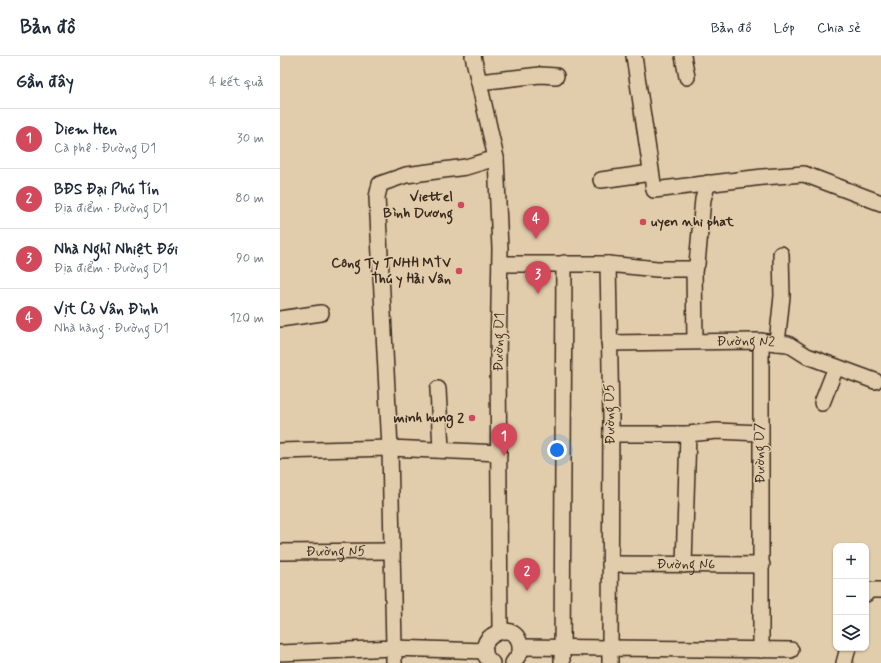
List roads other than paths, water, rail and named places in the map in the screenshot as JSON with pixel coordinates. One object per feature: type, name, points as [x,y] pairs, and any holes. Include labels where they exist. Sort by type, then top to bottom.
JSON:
[{"type":"street","name":"Đường D1","points":[[473,56],[496,158],[500,264],[500,631]]},
{"type":"street","points":[[634,56],[654,190],[708,183],[804,174],[881,202]]},
{"type":"street","points":[[683,56],[687,76]]},
{"type":"street","points":[[479,82],[540,75],[556,76]]},
{"type":"street","points":[[394,656],[390,448],[377,197],[380,184],[406,175],[466,168],[496,158]]},
{"type":"street","points":[[601,180],[651,173]]},
{"type":"street","points":[[695,342],[694,269],[696,264],[704,198],[708,183]]},
{"type":"street","points":[[777,342],[782,296],[781,254]]},
{"type":"street","points":[[562,656],[564,263]]},
{"type":"street","points":[[500,264],[608,264],[657,269],[694,269]]},
{"type":"street","name":"Đường D5","points":[[608,264],[611,434],[610,656]]},
{"type":"street","points":[[280,319],[321,313]]},
{"type":"street","name":"Đường D7","points":[[761,341],[761,650]]},
{"type":"street","name":"Đường N2","points":[[609,343],[777,342],[788,344],[807,356],[875,380]]},
{"type":"street","points":[[822,403],[836,367]]},
{"type":"street","points":[[438,389],[441,450]]},
{"type":"street","points":[[611,434],[688,434],[717,431],[760,433]]},
{"type":"street","points":[[684,565],[688,434]]},
{"type":"street","points":[[280,451],[390,448],[499,452]]},
{"type":"street","name":"Đường N5","points":[[280,552],[392,551]]},
{"type":"street","name":"Đường N6","points":[[610,564],[762,565]]},
{"type":"street","points":[[869,590],[881,590]]},
{"type":"street","points":[[280,653],[488,657],[488,638],[500,631],[505,631],[515,636],[521,647],[518,659],[513,663]]},
{"type":"street","points":[[521,647],[562,656],[610,656],[791,650]]},
{"type":"street","points":[[844,663],[847,651]]},
{"type":"place","name":"Viettel Bình Dương","points":[[461,205]]},
{"type":"place","name":"uyen nhi phat","points":[[643,222]]},
{"type":"place","name":"Vịt Cỏ Vân Đình","points":[[536,239]]},
{"type":"place","name":"Công Ty TNHH MTV Thú y Hải Vân","points":[[459,271]]},
{"type":"place","name":"Nhà Nghỉ Nhiệt Đới","points":[[538,294]]},
{"type":"place","name":"minh hung 2","points":[[472,418]]},
{"type":"place","name":"Diem Hen","points":[[504,456]]},
{"type":"place","name":"BĐS Đại Phú Tín","points":[[527,591]]}]
